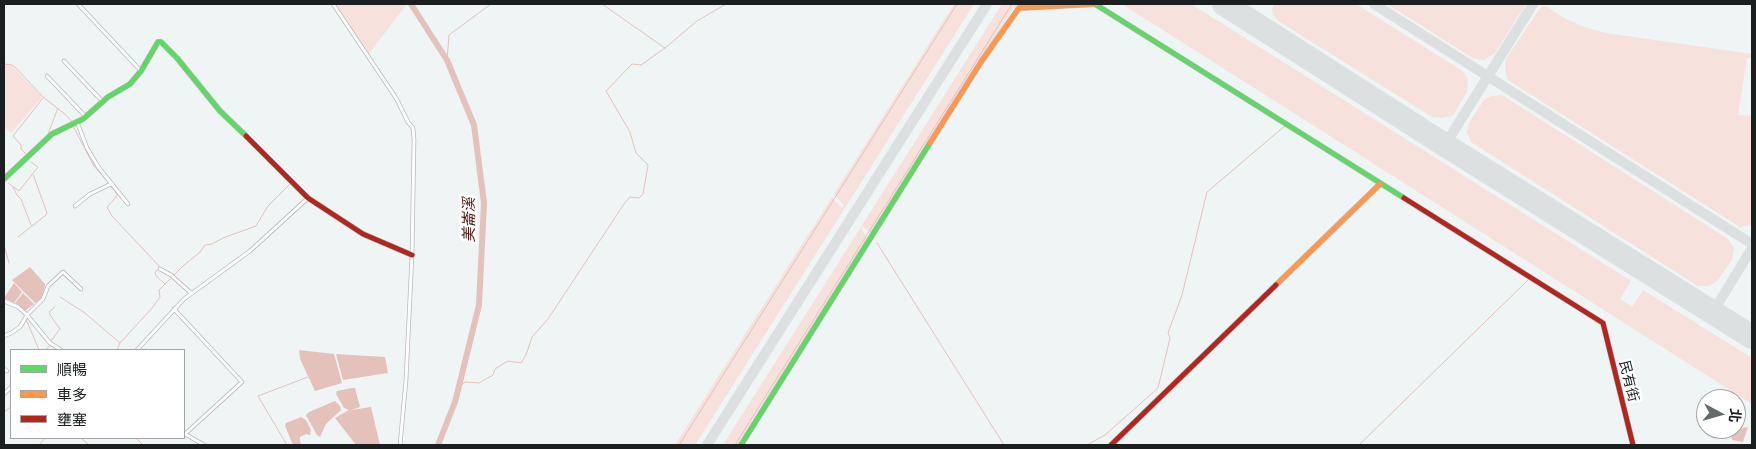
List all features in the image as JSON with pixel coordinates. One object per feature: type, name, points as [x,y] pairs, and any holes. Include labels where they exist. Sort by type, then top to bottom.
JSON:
[{"type":"street","points":[[78,4],[141,71]]},
{"type":"street","points":[[333,4],[387,84],[413,128],[415,157],[412,255],[406,380],[400,445]]},
{"type":"street","points":[[741,445],[981,62],[1019,8],[1095,4],[1380,184],[1111,445]]},
{"type":"street","points":[[4,179],[52,134],[86,117],[130,84],[141,71],[158,42],[164,44],[220,112],[308,198],[359,232],[412,255]]},
{"type":"street","points":[[64,61],[104,102]]},
{"type":"street","points":[[47,76],[86,117]]},
{"type":"street","points":[[77,122],[87,148],[111,184],[128,204]]},
{"type":"street","points":[[75,206],[90,194],[111,184]]},
{"type":"street","name":"民有街","points":[[1380,184],[1534,278],[1603,323],[1633,445]]},
{"type":"street","points":[[137,349],[191,293],[250,251],[308,198]]},
{"type":"street","points":[[160,269],[171,275],[191,293]]},
{"type":"street","points":[[4,336],[20,327],[27,315],[44,299],[48,286],[63,272],[81,289]]},
{"type":"street","points":[[4,301],[27,315],[50,343],[59,349]]},
{"type":"street","points":[[174,309],[242,382],[185,432]]},
{"type":"street","points":[[4,394],[10,385]]},
{"type":"street","points":[[185,434],[204,445]]},
{"type":"shaded area","points":[[336,4],[407,4],[368,55]]},
{"type":"shaded area","points":[[954,4],[974,4],[695,445],[675,445],[832,197],[842,208],[844,205],[834,194]]},
{"type":"shaded area","points":[[1002,4],[1053,4],[1018,6],[1013,9],[871,234],[862,227],[861,229],[868,238],[738,445],[723,445]]},
{"type":"shaded area","points":[[1122,4],[1191,4],[1631,281],[1620,299],[1632,307],[1643,290],[1752,358],[1752,404],[1746,400],[1746,389],[1728,389]]},
{"type":"shaded area","points":[[1275,4],[1356,4],[1464,72],[1468,80],[1467,92],[1453,115],[1443,118],[1432,117],[1277,20],[1272,9]]},
{"type":"shaded area","points":[[1387,4],[1526,4],[1495,53],[1484,60],[1473,58]]},
{"type":"shaded area","points":[[1546,6],[1564,18],[1587,28],[1606,33],[1752,54],[1752,58],[1747,58],[1738,115],[1752,116],[1752,225],[1740,227],[1508,80],[1505,70],[1506,59],[1541,7]]},
{"type":"shaded area","points":[[4,65],[12,66],[42,97],[11,133],[4,126]]},
{"type":"shaded area","points":[[1502,95],[1728,239],[1734,248],[1732,260],[1717,281],[1709,286],[1698,286],[1471,142],[1467,133],[1469,123],[1484,100],[1491,96]]},
{"type":"shaded area","points":[[30,267],[45,284],[43,297],[35,303],[12,280]]},
{"type":"shaded area","points":[[14,283],[22,292],[14,303],[4,298]]},
{"type":"shaded area","points":[[23,293],[34,304],[25,311],[15,303]]},
{"type":"shaded area","points":[[299,350],[334,354],[342,383],[315,391],[300,359]]},
{"type":"shaded area","points":[[336,354],[385,357],[388,373],[343,380]]},
{"type":"shaded area","points":[[355,388],[360,407],[351,410],[371,407],[380,445],[356,445],[335,418],[349,410],[344,408],[336,394],[337,391]]},
{"type":"shaded area","points":[[335,401],[341,410],[326,424],[320,437],[306,415]]},
{"type":"shaded area","points":[[301,417],[306,420],[311,430],[310,435],[306,434],[300,437],[302,445],[293,445],[285,426],[286,423]]},
{"type":"shaded area","points":[[1732,439],[1744,439],[1743,442]]},
{"type":"waterway","name":"美崙溪","points":[[411,4],[447,60],[474,125],[484,203],[479,305],[455,402],[438,445]]},
{"type":"waterway","points":[[447,60],[449,35],[491,4]]},
{"type":"waterway","points":[[602,4],[665,48]]},
{"type":"waterway","points":[[459,388],[465,382],[479,383],[493,375],[495,369],[508,361],[521,363],[532,337],[548,319],[624,204],[630,197],[639,198],[643,194],[648,165],[636,153],[630,132],[606,91],[632,64],[641,65],[697,21],[726,4]]},
{"type":"waterway","points":[[679,445],[957,4]]},
{"type":"waterway","points":[[735,445],[1012,4]]},
{"type":"waterway","points":[[4,64],[15,67],[43,97],[72,122]]},
{"type":"waterway","points":[[27,155],[13,136],[43,98]]},
{"type":"waterway","points":[[28,154],[48,134],[58,108]]},
{"type":"waterway","points":[[1087,445],[1105,435],[1158,388],[1170,338],[1168,333],[1182,295],[1207,192],[1286,125]]},
{"type":"waterway","points":[[74,128],[94,166],[108,182]]},
{"type":"waterway","points":[[8,183],[19,191],[38,167],[31,162]]},
{"type":"waterway","points":[[18,237],[47,213],[33,174]]},
{"type":"waterway","points":[[120,343],[153,307],[160,297],[159,290],[200,252],[205,245],[212,244],[256,226],[268,206],[290,184]]},
{"type":"waterway","points":[[13,187],[21,199],[31,225]]},
{"type":"waterway","points":[[111,187],[117,194],[107,207],[112,216],[160,267]]},
{"type":"waterway","points":[[877,243],[1004,445]]},
{"type":"waterway","points":[[4,245],[9,263]]},
{"type":"waterway","points":[[157,270],[156,276],[165,284]]},
{"type":"waterway","points":[[1359,445],[1529,279]]},
{"type":"waterway","points":[[60,297],[85,313],[120,343],[117,349]]},
{"type":"waterway","points":[[51,341],[60,329],[49,312],[55,307]]},
{"type":"waterway","points":[[26,319],[39,349]]},
{"type":"waterway","points":[[47,349],[50,345]]},
{"type":"waterway","points":[[287,445],[258,396],[308,377]]},
{"type":"waterway","points":[[4,412],[10,408]]},
{"type":"waterway","points":[[39,445],[44,439]]},
{"type":"waterway","points":[[82,439],[89,445]]},
{"type":"waterway","points":[[137,439],[143,445]]},
{"type":"taxiway","points":[[707,445],[987,4]]},
{"type":"taxiway","points":[[1374,4],[1752,244]]},
{"type":"taxiway","points":[[1445,145],[1533,4]]},
{"type":"taxiway","points":[[1713,312],[1752,248]]},
{"type":"runway","points":[[1224,4],[1752,337]]},
{"type":"traffic: fast","points":[[1095,4],[1404,198]]},
{"type":"traffic: fast","points":[[4,179],[52,134],[83,119],[108,97],[130,84],[141,71],[158,42],[161,42],[177,58],[220,111],[246,136]]},
{"type":"traffic: fast","points":[[741,445],[930,143]]},
{"type":"traffic: slow","points":[[930,143],[981,62],[1019,8],[1096,4]]},
{"type":"traffic: slow","points":[[1276,285],[1380,184]]},
{"type":"traffic: jam","points":[[246,136],[308,198],[363,234],[412,255]]},
{"type":"traffic: jam","points":[[1404,198],[1603,323],[1633,445]]},
{"type":"traffic: jam","points":[[1111,445],[1276,285]]}]
